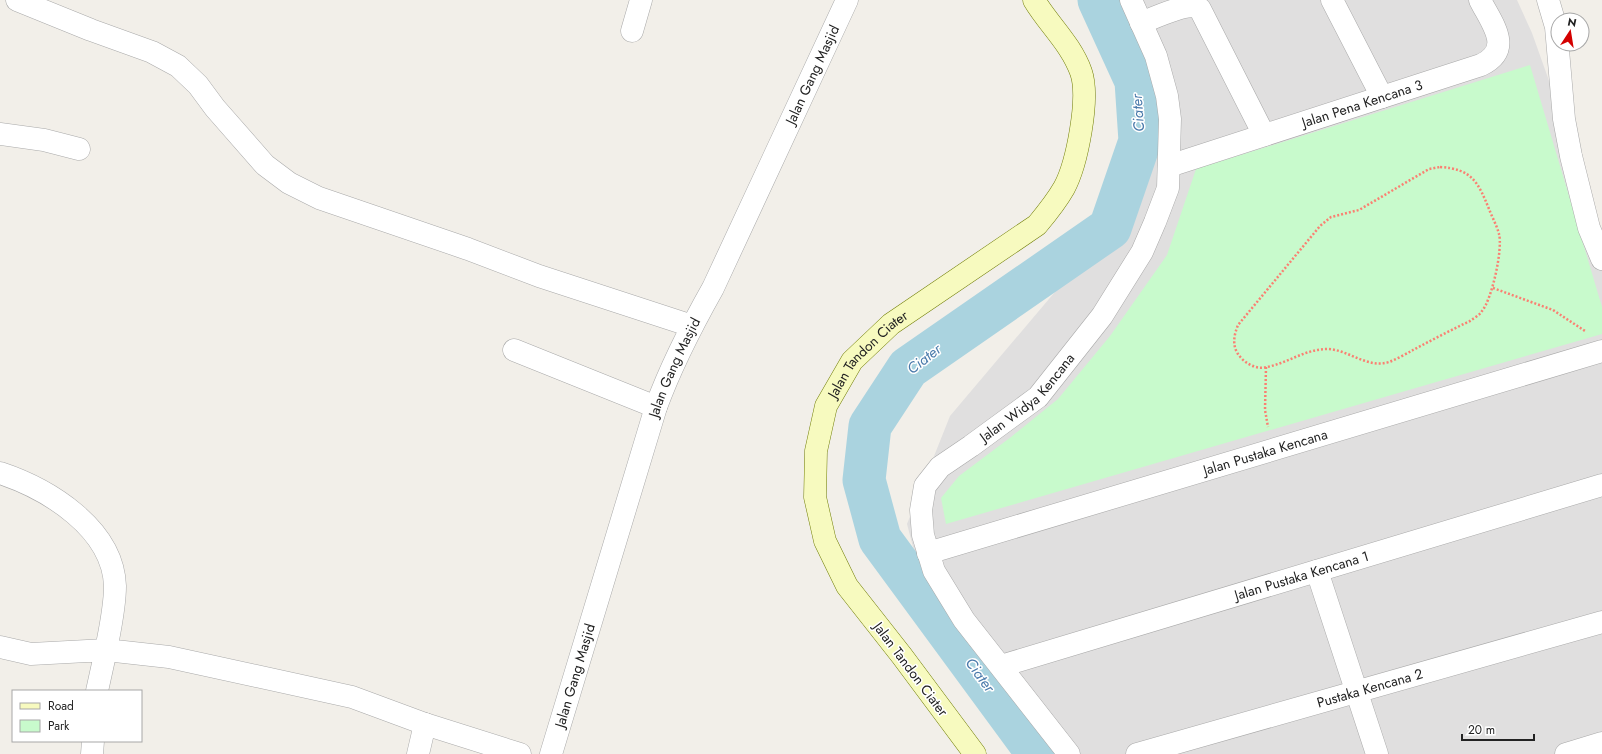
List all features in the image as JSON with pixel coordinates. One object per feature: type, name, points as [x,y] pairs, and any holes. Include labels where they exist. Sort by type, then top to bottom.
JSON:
[{"type":"street","points":[[17,0],[90,30],[152,52],[178,66],[198,85],[215,108],[265,165],[288,183],[318,198],[468,248],[539,276],[692,326]]},
{"type":"street","points":[[632,31],[641,0]]},
{"type":"street","name":"Jalan Gang Masjid","points":[[551,754],[656,407],[665,382],[692,326],[713,288],[847,0]]},
{"type":"street","name":"Jalan Tandon Ciater","points":[[976,754],[847,586],[825,541],[814,497],[816,451],[826,406],[852,361],[891,324],[1037,225],[1053,206],[1064,187],[1072,170],[1082,118],[1084,96],[1081,73],[1067,44],[1034,0]]},
{"type":"street","name":"Jalan Widya Kencana","points":[[1069,754],[964,620],[934,571],[923,535],[921,510],[925,486],[940,467],[1038,397],[1102,316],[1142,252],[1155,222],[1168,188],[1170,119],[1167,96],[1156,56],[1131,0]]},
{"type":"street","points":[[1332,0],[1382,97]]},
{"type":"street","name":"Jalan Pena Kencana 3","points":[[1169,166],[1481,65],[1495,56],[1498,50],[1497,34],[1480,0]]},
{"type":"street","points":[[1548,0],[1556,27],[1564,119],[1571,156],[1589,228],[1602,259]]},
{"type":"street","points":[[1141,23],[1187,7],[1197,7],[1200,9],[1264,135]]},
{"type":"street","points":[[0,134],[44,140],[79,149]]},
{"type":"street","name":"Jalan Pustaka Kencana","points":[[928,553],[1277,449],[1596,343]]},
{"type":"street","points":[[514,350],[656,407]]},
{"type":"street","points":[[0,472],[18,479],[62,504],[79,517],[97,536],[109,558],[115,586],[112,618],[96,690]]},
{"type":"street","name":"Jalan Pustaka Kencana 1","points":[[1001,666],[1602,486]]},
{"type":"street","points":[[1317,571],[1377,754]]},
{"type":"street","name":"Pustaka Kencana 2","points":[[1137,754],[1602,622]]},
{"type":"street","points":[[0,647],[31,654],[106,650],[169,657],[352,697],[425,724],[520,754]]},
{"type":"street","points":[[418,754],[425,724]]},
{"type":"street","points":[[92,742],[92,754]]},
{"type":"street","points":[[1566,754],[1602,743]]},
{"type":"path","points":[[1445,167],[1461,171],[1471,177],[1479,186],[1499,234],[1500,246],[1492,288],[1482,312],[1470,321],[1389,362],[1371,363],[1334,350],[1320,349],[1312,350],[1266,368],[1253,366],[1241,358],[1236,351],[1234,333],[1238,325],[1320,226],[1331,217],[1359,210],[1429,169],[1445,167]]},
{"type":"path","points":[[1492,288],[1553,310],[1596,343]]},
{"type":"path","points":[[1266,368],[1265,410],[1268,425],[1277,449]]},
{"type":"shaded area","points":[[1089,0],[1517,0],[1532,33],[1588,190],[1602,239],[1602,754],[1065,754],[1051,726],[922,581],[907,524],[950,416],[1147,183],[1164,105]]},
{"type":"green space","points":[[1530,65],[1602,307],[1602,334],[946,524],[941,498],[959,476],[1058,399],[1110,336],[1167,255],[1196,169]]},
{"type":"waterway","name":"Ciater","points":[[1038,754],[880,539],[864,480],[870,426],[908,368],[1110,228],[1140,141],[1136,81],[1099,0]]}]
